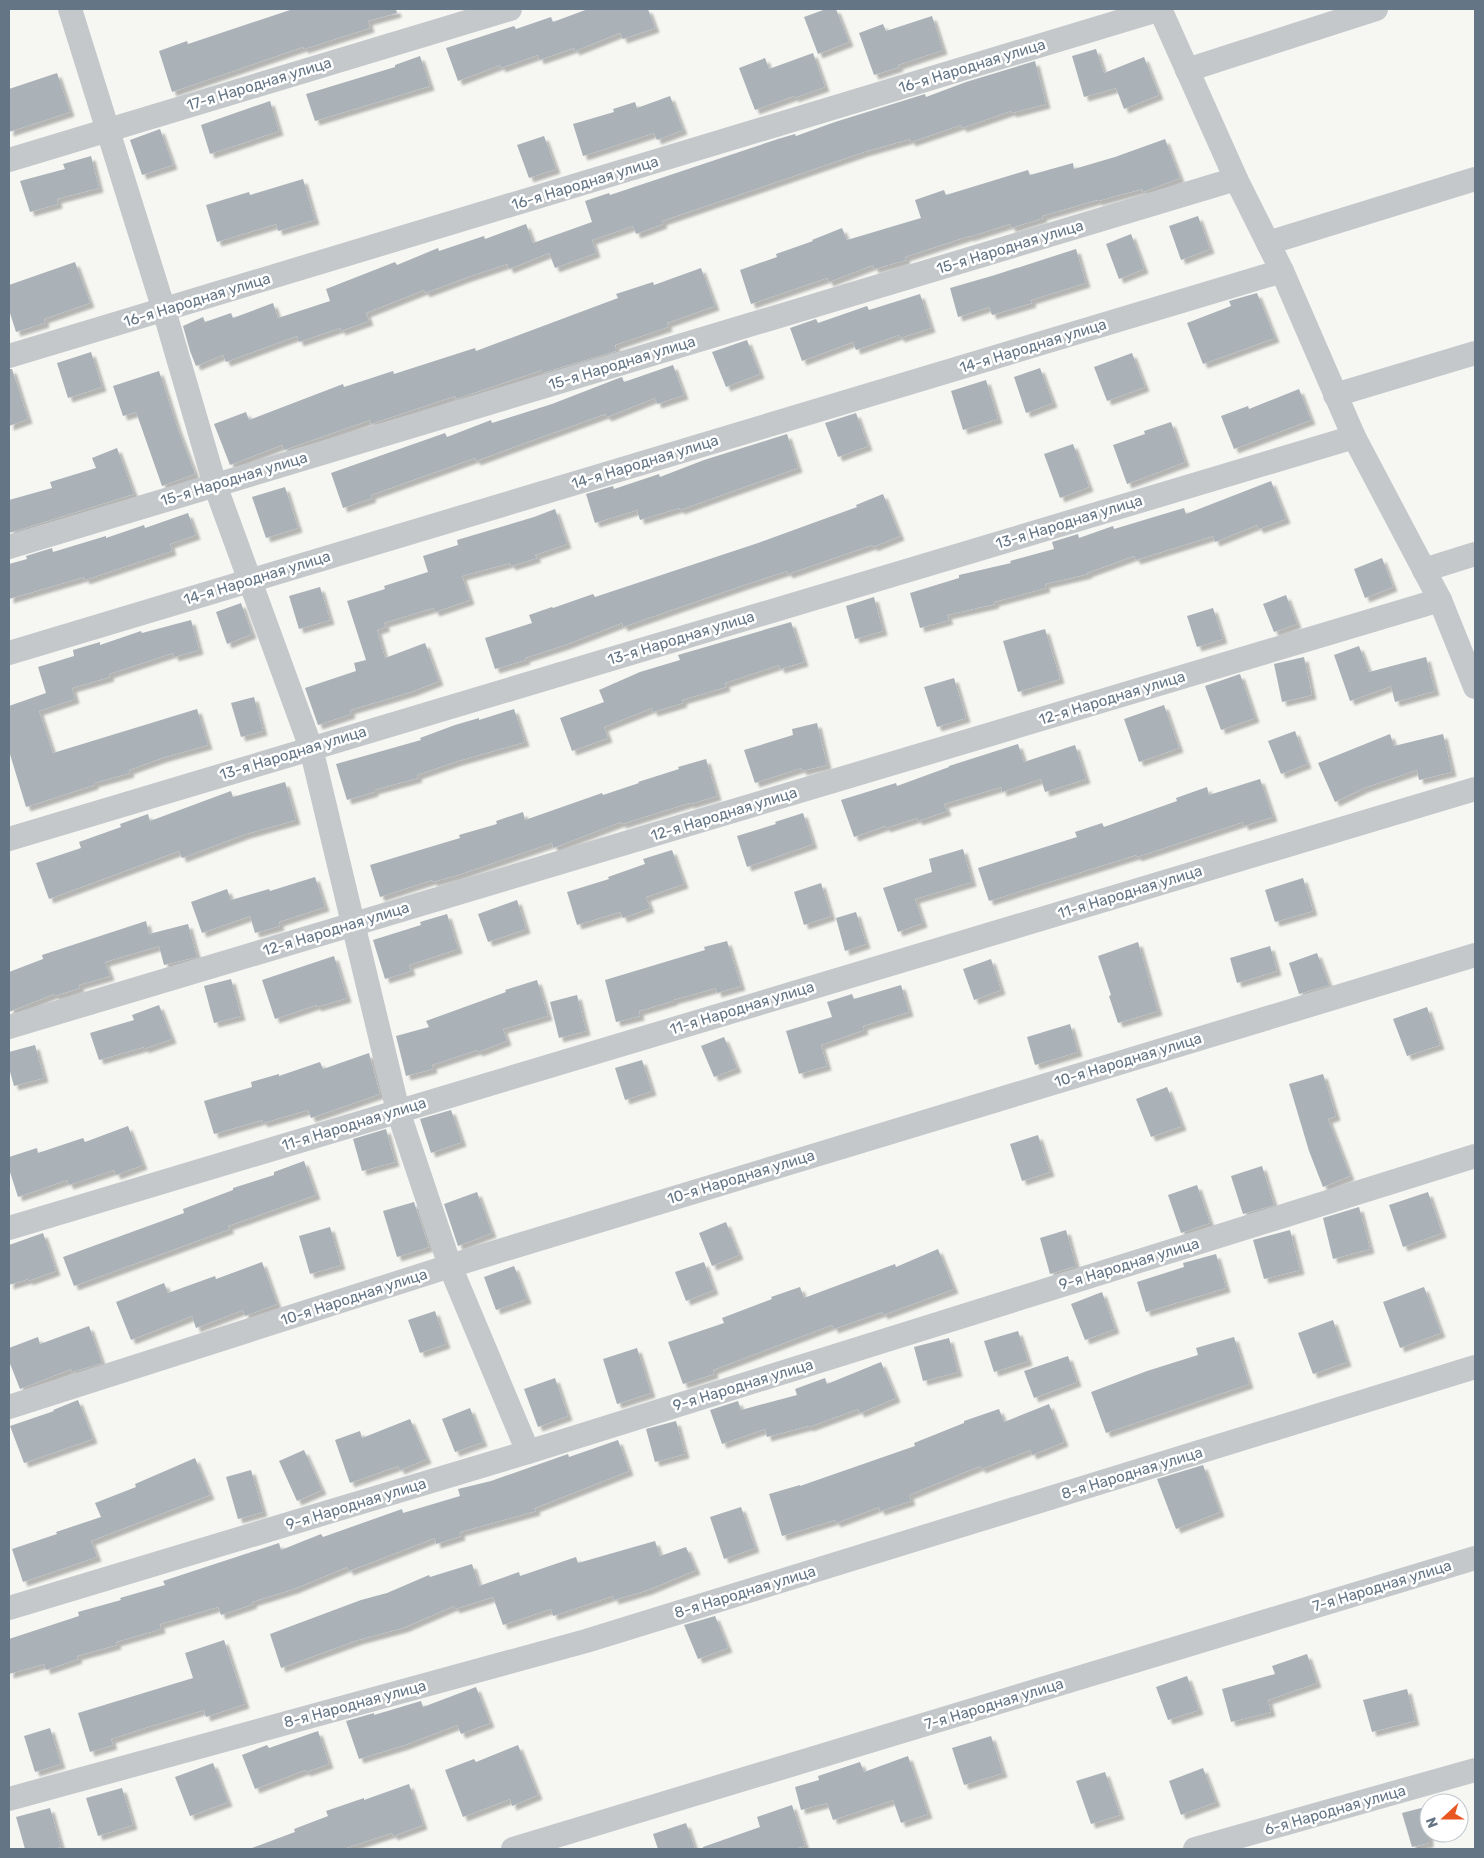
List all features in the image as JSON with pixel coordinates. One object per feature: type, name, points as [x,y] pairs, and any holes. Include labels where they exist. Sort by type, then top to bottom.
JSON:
[{"type":"street","points":[[70,9],[164,310],[215,485],[311,748],[398,1111],[450,1266],[528,1452]]},
{"type":"street","name":"17-я Народная улица","points":[[9,160],[510,9]]},
{"type":"street","points":[[1160,9],[1236,179],[1282,271],[1354,437],[1440,600],[1475,687]]},
{"type":"street","name":"16-я Народная улица","points":[[9,356],[1160,9]]},
{"type":"street","points":[[1187,70],[1376,9]]},
{"type":"street","name":"15-я Народная улица","points":[[9,547],[1236,179]]},
{"type":"street","points":[[1268,243],[1475,179]]},
{"type":"street","name":"14-я Народная улица","points":[[9,653],[1282,271]]},
{"type":"street","points":[[1336,395],[1475,353]]},
{"type":"street","name":"13-я Народная улица","points":[[9,839],[1354,437]]},
{"type":"street","points":[[1424,570],[1475,554]]},
{"type":"street","name":"12-я Народная улица","points":[[9,1027],[1440,600]]},
{"type":"street","name":"11-я Народная улица","points":[[9,1228],[1475,789]]},
{"type":"street","name":"10-я Народная улица","points":[[9,1407],[450,1266],[1475,954]]},
{"type":"street","name":"9-я Народная улица","points":[[9,1608],[528,1452],[1475,1156]]},
{"type":"street","name":"8-я Народная улица","points":[[9,1799],[586,1641],[1475,1367]]},
{"type":"street","name":"7-я Народная улица","points":[[513,1849],[1475,1558]]},
{"type":"street","name":"6-я Народная улица","points":[[1195,1849],[1225,1845],[1475,1770]]},
{"type":"building","points":[[293,9],[396,9],[397,13],[368,21],[370,28],[304,49],[303,47],[172,92],[159,51],[187,41],[188,44]]},
{"type":"building","points":[[588,9],[648,9],[655,28],[623,39],[620,33],[575,51],[574,48],[539,60],[538,55],[501,68],[500,65],[458,81],[446,48],[514,26],[516,29],[551,17],[553,22]]},
{"type":"building","points":[[826,9],[836,9],[849,42],[818,54],[804,17]]},
{"type":"building","points":[[932,16],[943,50],[874,75],[859,33],[883,24],[886,31]]},
{"type":"building","points":[[1096,49],[1104,73],[1144,57],[1159,95],[1124,109],[1116,88],[1084,97],[1072,56]]},
{"type":"building","points":[[813,53],[825,87],[755,110],[739,68],[765,58],[769,69]]},
{"type":"building","points":[[420,56],[430,86],[315,121],[306,94],[395,67],[395,65]]},
{"type":"building","points":[[1035,61],[1046,104],[1012,113],[1011,111],[962,128],[961,125],[911,142],[910,139],[864,152],[662,221],[663,224],[636,234],[633,226],[592,240],[596,253],[555,268],[549,253],[509,269],[507,264],[425,293],[424,290],[366,313],[369,321],[341,331],[340,328],[299,342],[297,336],[226,362],[223,355],[196,366],[190,351],[183,326],[203,317],[205,322],[231,313],[233,318],[273,303],[278,318],[330,301],[326,289],[395,262],[397,265],[438,248],[439,251],[484,236],[485,239],[526,224],[533,243],[592,222],[585,201],[609,193],[610,195],[778,139],[795,134],[796,136],[925,94],[926,97],[966,82]]},
{"type":"building","points":[[57,73],[70,112],[9,132],[9,89]]},
{"type":"building","points":[[670,96],[683,130],[657,140],[654,133],[583,156],[573,124],[614,112],[613,109],[635,102],[637,108]]},
{"type":"building","points":[[270,101],[279,131],[210,154],[201,125]]},
{"type":"building","points":[[160,129],[173,165],[142,175],[130,140]]},
{"type":"building","points":[[544,136],[556,169],[529,178],[517,145]]},
{"type":"building","points":[[1165,139],[1180,178],[1143,192],[1142,189],[1097,200],[1042,216],[1043,218],[1011,228],[1010,224],[969,236],[905,257],[906,260],[874,269],[873,265],[829,282],[827,278],[751,304],[740,270],[777,257],[776,254],[842,228],[847,240],[921,218],[915,200],[944,190],[946,195],[1028,170],[1030,175],[1073,163],[1074,169]]},
{"type":"building","points":[[91,156],[99,188],[57,199],[58,204],[30,212],[20,181],[65,169],[63,164]]},
{"type":"building","points":[[303,179],[315,220],[278,231],[276,224],[217,242],[206,205],[249,192],[250,195]]},
{"type":"building","points":[[1198,216],[1210,249],[1181,260],[1169,226]]},
{"type":"building","points":[[1131,234],[1144,269],[1119,279],[1106,244]]},
{"type":"building","points":[[1076,249],[1086,283],[1031,300],[1032,303],[992,315],[989,307],[958,317],[950,288]]},
{"type":"building","points":[[75,262],[90,303],[44,319],[45,323],[16,332],[9,310],[9,285]]},
{"type":"building","points":[[701,268],[715,306],[667,323],[668,327],[615,345],[616,351],[542,373],[542,370],[456,399],[455,396],[371,424],[370,420],[284,450],[282,445],[230,465],[214,424],[246,412],[249,420],[343,384],[344,387],[393,371],[394,374],[475,348],[476,351],[618,298],[616,294],[653,282],[654,285]]},
{"type":"building","points":[[1257,293],[1275,338],[1203,364],[1187,323],[1231,306],[1229,301]]},
{"type":"building","points":[[920,294],[931,328],[900,338],[899,335],[856,350],[853,342],[802,361],[790,328],[816,319],[818,323],[867,306],[869,310]]},
{"type":"building","points":[[747,340],[760,374],[726,387],[712,352]]},
{"type":"building","points":[[91,352],[102,387],[68,398],[57,363]]},
{"type":"building","points":[[1132,353],[1145,387],[1107,401],[1094,367]]},
{"type":"building","points":[[673,365],[684,395],[657,404],[655,398],[607,417],[605,414],[476,461],[475,458],[371,495],[372,498],[343,508],[331,473],[445,433],[447,437],[491,420],[492,423],[552,404],[622,377],[624,382]]},
{"type":"building","points":[[1040,368],[1053,403],[1026,413],[1014,377]]},
{"type":"building","points":[[9,369],[12,369],[28,419],[9,426]]},
{"type":"building","points":[[159,371],[195,474],[162,486],[136,412],[123,416],[113,386]]},
{"type":"building","points":[[986,380],[998,419],[963,430],[951,391]]},
{"type":"building","points":[[1299,389],[1311,420],[1234,449],[1221,416],[1248,406],[1249,409]]},
{"type":"building","points":[[856,413],[868,446],[838,457],[825,423]]},
{"type":"building","points":[[1171,422],[1185,462],[1127,484],[1113,445],[1145,434],[1144,431]]},
{"type":"building","points":[[787,434],[798,468],[680,510],[679,508],[640,520],[637,510],[595,523],[586,494],[613,486],[614,489],[659,474],[660,477],[704,460]]},
{"type":"building","points":[[1073,444],[1089,487],[1060,498],[1044,454]]},
{"type":"building","points":[[117,448],[134,494],[9,533],[9,500],[52,488],[50,482],[96,468],[92,458]]},
{"type":"building","points":[[1271,481],[1286,519],[1259,529],[1257,525],[1215,542],[1213,536],[1136,560],[1134,556],[1088,574],[1045,584],[1046,588],[994,602],[995,604],[947,615],[949,620],[920,628],[910,593],[959,578],[959,575],[1011,563],[1010,561],[1054,549],[1052,542],[1078,534],[1079,538],[1113,526],[1114,529],[1184,508],[1186,514]]},
{"type":"building","points":[[285,487],[298,528],[266,538],[252,497]]},
{"type":"building","points":[[883,494],[900,536],[873,547],[872,545],[788,574],[787,571],[744,585],[623,627],[622,623],[525,658],[526,660],[495,669],[485,638],[532,623],[529,615],[593,594],[595,597],[758,543],[857,507],[856,505]]},
{"type":"building","points":[[555,509],[567,544],[535,555],[537,558],[511,566],[510,563],[462,576],[470,600],[435,612],[433,608],[384,623],[386,627],[377,630],[385,658],[425,643],[439,681],[411,692],[350,710],[351,714],[318,725],[305,688],[356,671],[354,663],[366,660],[347,601],[385,589],[384,586],[428,572],[423,556],[458,545],[457,540]]},
{"type":"building","points":[[188,513],[196,535],[170,544],[172,551],[85,580],[84,577],[9,599],[9,564],[27,559],[26,556],[52,548],[53,552],[106,536],[106,538],[144,525],[145,528]]},
{"type":"building","points":[[1382,558],[1393,587],[1365,598],[1354,569]]},
{"type":"building","points":[[320,587],[330,620],[299,629],[289,596]]},
{"type":"building","points":[[1286,595],[1297,624],[1274,632],[1263,604]]},
{"type":"building","points":[[874,597],[883,631],[855,639],[846,606]]},
{"type":"building","points":[[241,603],[252,634],[227,644],[216,612]]},
{"type":"building","points":[[1213,608],[1223,639],[1197,647],[1187,616]]},
{"type":"building","points":[[191,620],[199,650],[174,657],[173,653],[109,674],[110,677],[72,688],[75,699],[39,711],[53,753],[197,709],[208,745],[162,758],[129,770],[130,773],[94,783],[94,785],[26,807],[9,751],[9,706],[46,693],[38,667],[74,656],[73,650],[100,642],[100,645],[141,631],[142,633]]},
{"type":"building","points":[[791,622],[804,662],[780,669],[779,665],[725,683],[726,687],[682,700],[683,703],[653,712],[652,708],[604,727],[608,738],[572,751],[560,718],[604,702],[599,690],[640,672],[680,660],[678,655]]},
{"type":"building","points":[[1045,629],[1060,679],[1018,692],[1003,641]]},
{"type":"building","points":[[1359,646],[1369,672],[1426,657],[1435,691],[1395,702],[1391,686],[1350,701],[1334,655]]},
{"type":"building","points":[[1304,657],[1312,695],[1282,702],[1274,664]]},
{"type":"building","points":[[1240,674],[1255,718],[1221,730],[1205,686]]},
{"type":"building","points":[[954,678],[966,718],[937,727],[924,687]]},
{"type":"building","points":[[254,697],[263,731],[241,737],[231,703]]},
{"type":"building","points":[[1164,705],[1179,748],[1139,762],[1124,719]]},
{"type":"building","points":[[514,709],[525,742],[458,761],[417,775],[418,778],[374,790],[374,792],[347,800],[336,764],[421,740],[420,738],[455,725]]},
{"type":"building","points":[[817,723],[827,765],[802,771],[801,768],[755,783],[744,750],[793,735],[792,729]]},
{"type":"building","points":[[1295,731],[1307,764],[1281,774],[1268,741]]},
{"type":"building","points":[[1390,734],[1394,746],[1443,734],[1452,772],[1419,780],[1417,770],[1364,788],[1335,802],[1318,763]]},
{"type":"building","points":[[1018,744],[1024,762],[1075,745],[1086,779],[1045,792],[1041,779],[1002,792],[1001,787],[944,804],[947,811],[918,821],[917,818],[886,828],[885,826],[854,837],[841,800],[896,783],[897,786],[949,766]]},
{"type":"building","points":[[706,759],[717,796],[622,824],[621,822],[553,848],[552,843],[458,875],[433,882],[432,880],[380,897],[370,865],[460,838],[459,835],[497,824],[496,821],[523,812],[525,820]]},
{"type":"building","points":[[1260,779],[1273,817],[1244,826],[1243,822],[1137,857],[1136,855],[989,901],[978,868],[1077,837],[1075,832],[1102,823],[1104,827],[1177,801],[1176,798],[1207,787],[1209,795]]},
{"type":"building","points":[[285,782],[296,820],[246,834],[182,858],[179,851],[49,899],[36,863],[81,848],[79,842],[121,827],[120,824],[148,814],[150,821],[231,791],[233,797]]},
{"type":"building","points":[[803,813],[813,844],[747,867],[737,836],[776,824],[775,822]]},
{"type":"building","points":[[963,849],[972,882],[915,899],[923,923],[898,932],[883,888],[932,872],[929,859]]},
{"type":"building","points":[[672,850],[684,884],[646,897],[650,908],[623,918],[620,912],[577,925],[567,892],[609,879],[608,877],[645,864],[643,859]]},
{"type":"building","points":[[315,877],[325,907],[279,922],[280,926],[255,933],[250,916],[202,933],[191,902],[227,889],[231,900],[269,889],[270,891]]},
{"type":"building","points":[[1303,878],[1313,911],[1275,922],[1265,890]]},
{"type":"building","points":[[821,883],[831,916],[804,925],[794,892]]},
{"type":"building","points":[[517,900],[526,929],[488,942],[478,914]]},
{"type":"building","points":[[856,912],[866,944],[845,951],[836,918]]},
{"type":"building","points":[[447,914],[458,949],[409,965],[411,971],[385,979],[373,940],[421,925],[420,922]]},
{"type":"building","points":[[146,921],[149,934],[188,924],[197,957],[164,965],[159,946],[105,962],[110,976],[79,985],[80,988],[55,996],[54,994],[9,1012],[9,972],[43,959],[42,955]]},
{"type":"building","points":[[727,941],[741,986],[717,993],[716,988],[673,1000],[639,1011],[640,1016],[616,1022],[605,980],[705,950],[704,947]]},
{"type":"building","points":[[1138,942],[1158,1011],[1118,1023],[1098,956]]},
{"type":"building","points":[[1270,946],[1277,971],[1237,983],[1230,958]]},
{"type":"building","points":[[1317,953],[1329,985],[1299,994],[1289,963]]},
{"type":"building","points":[[334,956],[347,998],[317,1007],[316,1005],[275,1019],[262,980]]},
{"type":"building","points":[[991,959],[1001,990],[974,1000],[963,969]]},
{"type":"building","points":[[231,979],[241,1016],[214,1023],[204,986]]},
{"type":"building","points":[[537,980],[548,1016],[503,1029],[507,1041],[478,1052],[477,1050],[432,1065],[433,1069],[406,1076],[396,1036],[429,1027],[426,1021],[506,992],[505,990]]},
{"type":"building","points":[[901,985],[909,1012],[863,1026],[864,1030],[821,1045],[827,1066],[799,1074],[786,1031],[832,1017],[827,1002],[852,994],[854,999]]},
{"type":"building","points":[[577,995],[586,1031],[559,1038],[550,1002]]},
{"type":"building","points":[[159,1005],[172,1039],[144,1049],[144,1047],[99,1060],[90,1033],[134,1020],[132,1015]]},
{"type":"building","points":[[1427,1007],[1440,1045],[1407,1056],[1393,1019]]},
{"type":"building","points":[[1070,1024],[1078,1052],[1035,1065],[1027,1037]]},
{"type":"building","points":[[724,1037],[737,1068],[714,1077],[701,1046]]},
{"type":"building","points":[[35,1045],[44,1078],[14,1086],[9,1068],[9,1052]]},
{"type":"building","points":[[369,1053],[380,1094],[311,1118],[308,1110],[263,1123],[262,1120],[214,1134],[204,1101],[252,1087],[251,1082],[279,1074],[279,1076],[320,1062],[323,1069]]},
{"type":"building","points":[[642,1060],[652,1091],[625,1100],[615,1068]]},
{"type":"building","points":[[1323,1074],[1336,1116],[1328,1119],[1350,1176],[1323,1187],[1309,1151],[1289,1084]]},
{"type":"building","points":[[1167,1087],[1182,1126],[1151,1137],[1136,1099]]},
{"type":"building","points":[[451,1110],[462,1142],[431,1153],[420,1119]]},
{"type":"building","points":[[128,1126],[143,1165],[116,1175],[114,1170],[69,1185],[67,1180],[18,1197],[9,1169],[9,1157],[37,1148],[38,1153],[83,1138],[85,1142]]},
{"type":"building","points":[[386,1129],[395,1162],[362,1171],[353,1139]]},
{"type":"building","points":[[1038,1135],[1050,1172],[1022,1181],[1010,1144]]},
{"type":"building","points":[[304,1161],[316,1195],[228,1226],[230,1229],[74,1286],[63,1257],[184,1213],[183,1209],[233,1190],[233,1188],[274,1175],[274,1172]]},
{"type":"building","points":[[1262,1166],[1274,1205],[1243,1214],[1231,1176]]},
{"type":"building","points":[[1197,1185],[1210,1223],[1181,1233],[1168,1195]]},
{"type":"building","points":[[477,1192],[492,1233],[458,1246],[444,1204]]},
{"type":"building","points":[[1428,1192],[1442,1233],[1403,1247],[1389,1205]]},
{"type":"building","points":[[414,1202],[429,1247],[397,1257],[383,1211]]},
{"type":"building","points":[[1359,1207],[1370,1249],[1333,1259],[1323,1218]]},
{"type":"building","points":[[726,1222],[739,1255],[712,1266],[699,1233]]},
{"type":"building","points":[[330,1227],[341,1265],[310,1274],[299,1236]]},
{"type":"building","points":[[1066,1230],[1076,1266],[1050,1274],[1040,1238]]},
{"type":"building","points":[[1290,1230],[1300,1270],[1264,1279],[1253,1240]]},
{"type":"building","points":[[43,1233],[56,1271],[28,1281],[28,1279],[9,1285],[9,1245]]},
{"type":"building","points":[[938,1249],[954,1289],[883,1315],[882,1312],[834,1329],[832,1325],[713,1370],[714,1374],[683,1384],[668,1342],[724,1323],[722,1318],[800,1287],[804,1298],[895,1264],[896,1267]]},
{"type":"building","points":[[1216,1254],[1226,1288],[1146,1312],[1137,1282],[1184,1267],[1183,1263]]},
{"type":"building","points":[[262,1262],[277,1304],[245,1316],[243,1310],[196,1328],[192,1316],[131,1340],[116,1302],[164,1283],[168,1293],[215,1276],[216,1279]]},
{"type":"building","points":[[704,1262],[714,1290],[686,1301],[675,1272]]},
{"type":"building","points":[[514,1266],[527,1299],[496,1310],[484,1277]]},
{"type":"building","points":[[1424,1287],[1441,1333],[1400,1348],[1383,1302]]},
{"type":"building","points":[[1102,1292],[1115,1329],[1085,1340],[1071,1304]]},
{"type":"building","points":[[435,1311],[446,1344],[420,1353],[408,1320]]},
{"type":"building","points":[[1333,1320],[1347,1362],[1313,1374],[1298,1333]]},
{"type":"building","points":[[89,1326],[102,1363],[72,1372],[71,1369],[20,1389],[9,1361],[9,1348],[38,1337],[40,1344]]},
{"type":"building","points":[[1018,1331],[1028,1361],[994,1372],[984,1341]]},
{"type":"building","points":[[1234,1337],[1249,1384],[1106,1433],[1091,1392],[1147,1371],[1198,1355],[1196,1348]]},
{"type":"building","points":[[949,1338],[958,1372],[923,1381],[914,1347]]},
{"type":"building","points":[[637,1348],[651,1393],[617,1404],[603,1359]]},
{"type":"building","points":[[1068,1356],[1077,1382],[1034,1398],[1024,1371]]},
{"type":"building","points":[[881,1362],[896,1398],[860,1413],[858,1409],[809,1427],[767,1437],[765,1429],[722,1444],[710,1410],[738,1401],[741,1410],[797,1395],[795,1389],[825,1378],[827,1384]]},
{"type":"building","points":[[555,1378],[568,1416],[538,1427],[524,1389]]},
{"type":"building","points":[[78,1400],[93,1439],[24,1463],[10,1426],[54,1411]]},
{"type":"building","points":[[1049,1404],[1064,1442],[1032,1455],[1030,1450],[981,1469],[980,1466],[909,1495],[911,1501],[880,1511],[879,1507],[836,1523],[835,1520],[782,1536],[769,1494],[800,1486],[915,1446],[914,1443],[964,1423],[964,1421],[999,1409],[1004,1422]]},
{"type":"building","points":[[470,1408],[483,1442],[455,1452],[442,1419]]},
{"type":"building","points":[[410,1419],[427,1459],[400,1470],[398,1466],[350,1483],[335,1440],[360,1431],[362,1438]]},
{"type":"building","points":[[676,1421],[685,1454],[655,1462],[646,1429]]},
{"type":"building","points":[[618,1440],[629,1471],[535,1508],[536,1511],[460,1532],[461,1536],[436,1544],[435,1538],[349,1571],[347,1567],[294,1589],[252,1602],[253,1604],[221,1615],[218,1607],[160,1624],[161,1629],[116,1642],[117,1645],[77,1656],[78,1659],[46,1670],[44,1664],[9,1674],[9,1639],[79,1616],[78,1612],[165,1585],[163,1581],[279,1543],[281,1550],[321,1534],[323,1537],[402,1509],[403,1513],[460,1496],[458,1489],[491,1481],[568,1454],[569,1457]]},
{"type":"building","points":[[304,1450],[322,1490],[297,1501],[279,1461]]},
{"type":"building","points":[[195,1458],[210,1495],[91,1541],[97,1557],[23,1582],[12,1549],[101,1517],[95,1503],[136,1487],[135,1484]]},
{"type":"building","points":[[1203,1465],[1220,1512],[1176,1529],[1157,1479]]},
{"type":"building","points":[[251,1470],[263,1512],[238,1519],[226,1477]]},
{"type":"building","points":[[741,1507],[755,1548],[724,1559],[710,1517]]},
{"type":"building","points":[[655,1541],[660,1556],[686,1547],[696,1570],[648,1590],[614,1600],[613,1596],[553,1616],[551,1609],[503,1625],[493,1597],[455,1609],[454,1606],[403,1628],[358,1640],[281,1668],[270,1634],[361,1600],[387,1593],[429,1575],[430,1577],[472,1564],[479,1586],[519,1572],[520,1576],[576,1557],[578,1563]]},
{"type":"building","points":[[715,1616],[728,1648],[698,1659],[684,1625]]},
{"type":"building","points":[[224,1640],[245,1704],[206,1717],[204,1710],[148,1727],[111,1739],[113,1745],[90,1752],[78,1713],[193,1678],[185,1653]]},
{"type":"building","points":[[1307,1654],[1317,1683],[1268,1700],[1271,1712],[1231,1722],[1222,1689],[1275,1674],[1272,1666]]},
{"type":"building","points":[[1187,1676],[1199,1710],[1168,1720],[1156,1687]]},
{"type":"building","points":[[476,1687],[490,1723],[461,1734],[457,1725],[405,1745],[359,1759],[346,1721],[421,1701],[423,1707]]},
{"type":"building","points":[[1407,1689],[1415,1721],[1372,1732],[1363,1700]]},
{"type":"building","points":[[50,1728],[61,1764],[35,1772],[24,1736]]},
{"type":"building","points":[[318,1731],[329,1764],[306,1772],[305,1770],[255,1789],[242,1755],[267,1745],[269,1748]]},
{"type":"building","points":[[991,1736],[1003,1773],[964,1785],[952,1748]]},
{"type":"building","points":[[518,1745],[538,1795],[512,1806],[510,1799],[463,1817],[445,1770],[474,1759],[476,1762]]},
{"type":"building","points":[[908,1756],[928,1814],[901,1823],[893,1800],[833,1820],[827,1803],[801,1810],[795,1787],[819,1780],[818,1776],[860,1762],[864,1772]]},
{"type":"building","points":[[213,1763],[228,1802],[190,1816],[175,1777]]},
{"type":"building","points":[[1203,1768],[1216,1802],[1181,1815],[1169,1781]]},
{"type":"building","points":[[1105,1772],[1120,1815],[1091,1824],[1076,1781]]},
{"type":"building","points":[[409,1784],[423,1825],[393,1836],[392,1833],[343,1849],[252,1849],[295,1832],[294,1829],[328,1816],[326,1811]]},
{"type":"building","points":[[122,1788],[133,1825],[98,1836],[86,1798]]},
{"type":"building","points":[[792,1805],[805,1846],[794,1849],[703,1849],[703,1847],[760,1827],[757,1817]]},
{"type":"building","points":[[50,1808],[61,1847],[53,1849],[25,1849],[16,1817]]},
{"type":"building","points":[[1419,1809],[1419,1843],[1429,1843],[1412,1847],[1402,1813]]},
{"type":"building","points":[[686,1823],[695,1849],[658,1849],[653,1834]]}]
